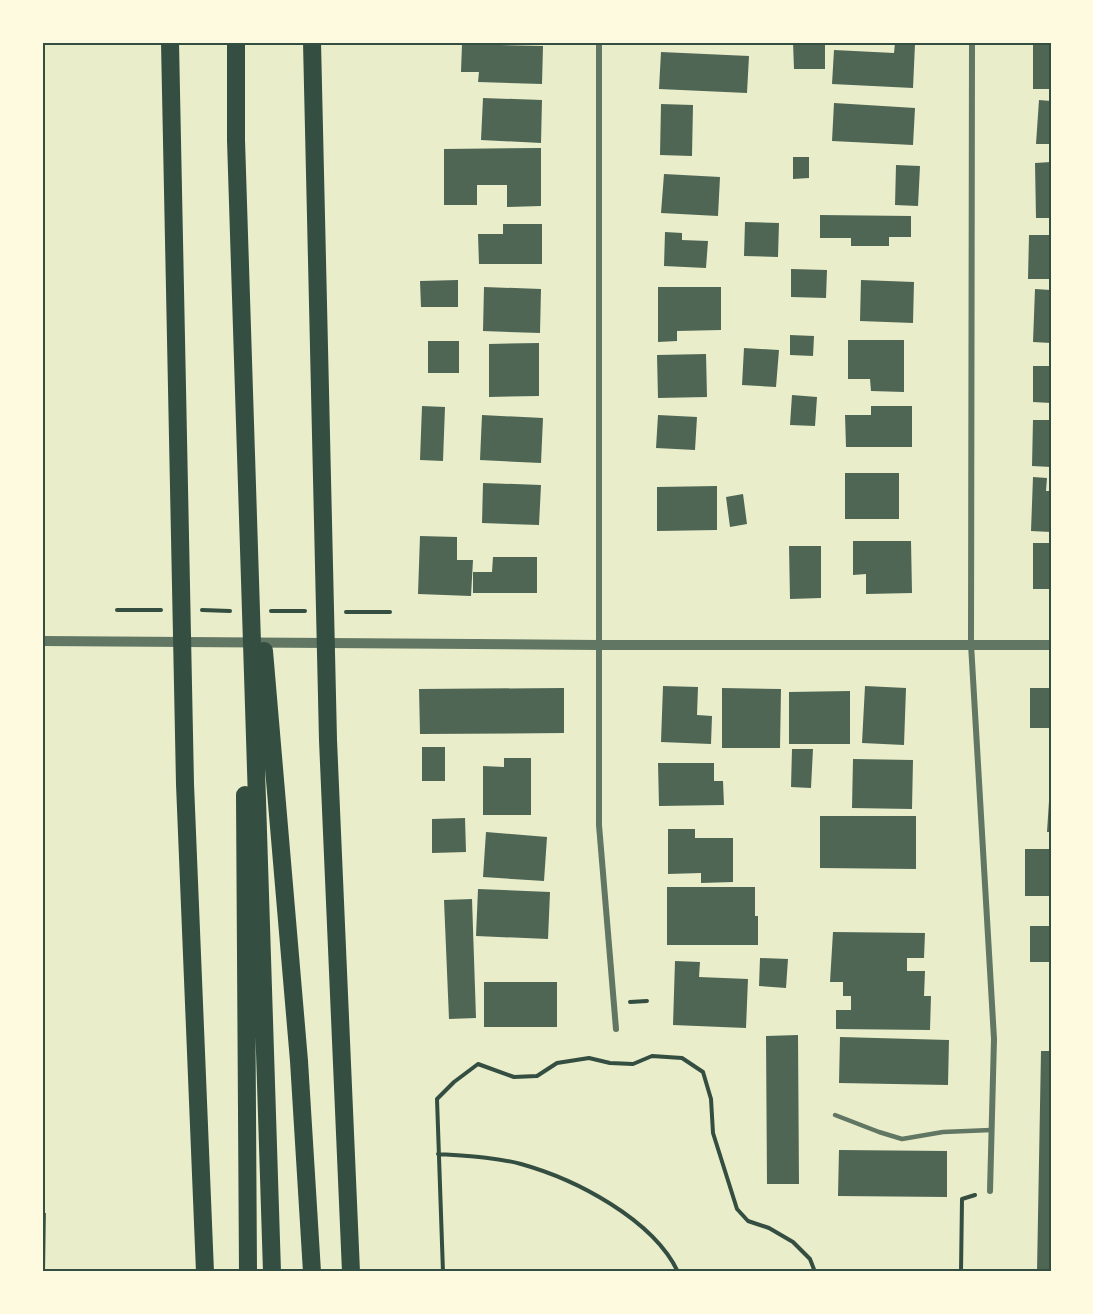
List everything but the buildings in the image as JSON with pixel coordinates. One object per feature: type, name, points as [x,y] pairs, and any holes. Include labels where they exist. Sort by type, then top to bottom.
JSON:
[{"type":"highway","points":[[170,42],[185,784],[205,1272]]},
{"type":"highway","points":[[236,42],[236,140],[248,458],[260,932],[272,1272]]},
{"type":"highway","points":[[312,42],[328,740],[351,1272]]},
{"type":"highway","points":[[248,458],[244,823],[248,1272]]},
{"type":"highway","points":[[248,458],[298,1049],[312,1272]]},
{"type":"street","points":[[599,42],[599,825],[616,1029]]},
{"type":"street","points":[[972,42],[971,644],[994,1039],[990,1191]]},
{"type":"street","points":[[42,641],[1051,645]]},
{"type":"lane","points":[[835,1115],[902,1139],[943,1132],[991,1130]]},
{"type":"path","points":[[443,1272],[437,1099],[454,1082],[478,1064],[514,1077],[537,1076],[557,1064],[589,1058],[610,1063],[633,1064],[652,1056],[682,1058],[703,1072],[711,1099],[713,1133],[737,1209],[748,1221],[770,1228],[793,1242],[810,1259],[815,1272]]},
{"type":"path","points":[[438,1154],[521,1164],[571,1181],[610,1203],[646,1231],[673,1262],[678,1272]]},
{"type":"path","points":[[961,1272],[962,1198],[990,1191]]}]
